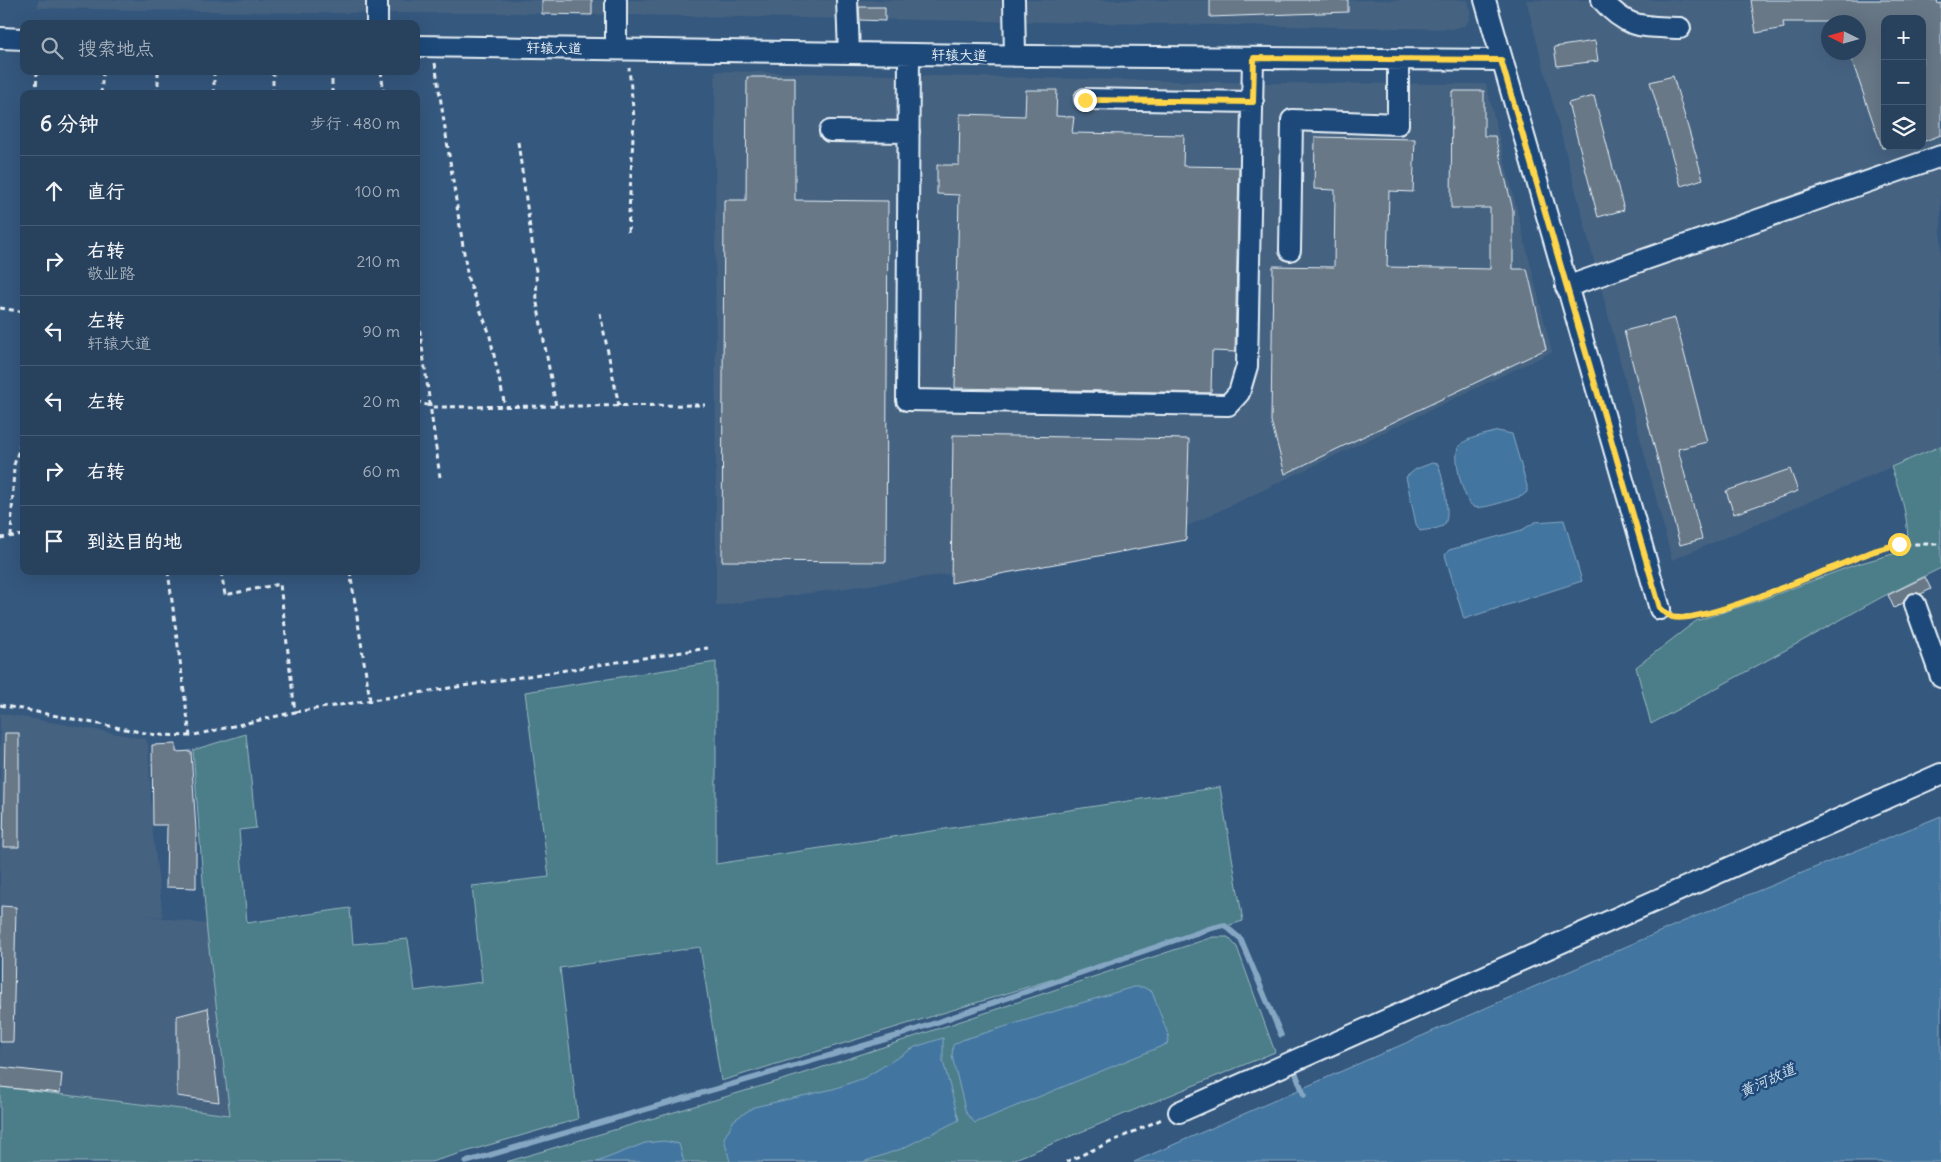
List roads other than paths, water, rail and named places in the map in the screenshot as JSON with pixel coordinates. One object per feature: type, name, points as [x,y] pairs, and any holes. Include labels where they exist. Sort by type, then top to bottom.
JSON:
[{"type":"street","points":[[377,0],[378,20]]},
{"type":"street","points":[[616,0],[622,49]]},
{"type":"street","points":[[847,0],[849,53]]},
{"type":"street","points":[[1014,0],[1015,56]]},
{"type":"street","points":[[1486,0],[1501,60],[1660,608]]},
{"type":"street","points":[[1602,0],[1629,24],[1680,28]]},
{"type":"street","points":[[0,38],[20,39]]},
{"type":"street","name":"轩辕大道","points":[[424,46],[1015,56],[1501,60]]},
{"type":"street","points":[[909,54],[907,400],[1228,405],[1239,393],[1247,366],[1254,58]]},
{"type":"street","points":[[1290,250],[1292,120],[1398,124],[1398,59]]},
{"type":"street","points":[[1085,100],[1253,102]]},
{"type":"street","points":[[830,130],[909,132]]},
{"type":"street","points":[[1566,287],[1941,156]]},
{"type":"street","points":[[1915,604],[1941,677]]},
{"type":"street","points":[[1179,1112],[1941,774]]},
{"type":"water","points":[[1498,431],[1512,434],[1527,486],[1527,492],[1522,496],[1497,504],[1478,508],[1474,507],[1466,497],[1463,488],[1458,468],[1457,451],[1459,446],[1467,440]]},
{"type":"water","points":[[1432,463],[1438,464],[1442,477],[1447,506],[1446,522],[1441,527],[1420,531],[1416,524],[1406,477],[1416,469]]},
{"type":"water","points":[[1564,520],[1582,581],[1464,619],[1445,555],[1449,550],[1522,530],[1535,522]]},
{"type":"water","name":"黄河故道","points":[[1941,816],[1941,1162],[1134,1162],[1682,922]]},
{"type":"water","points":[[1133,987],[1143,987],[1152,992],[1169,1037],[1167,1044],[975,1123],[966,1113],[952,1056],[953,1045],[962,1040]]},
{"type":"water","points":[[943,1038],[943,1061],[959,1120],[901,1149],[863,1162],[730,1162],[724,1138],[734,1120],[754,1107],[833,1089],[864,1078],[915,1047]]},
{"type":"water","points":[[664,1141],[679,1144],[684,1162],[597,1162],[645,1143]]},
{"type":"waterway","points":[[466,1162],[900,1035],[1224,925],[1241,939],[1281,1035]]},
{"type":"waterway","points":[[1293,1066],[1304,1095]]}]
